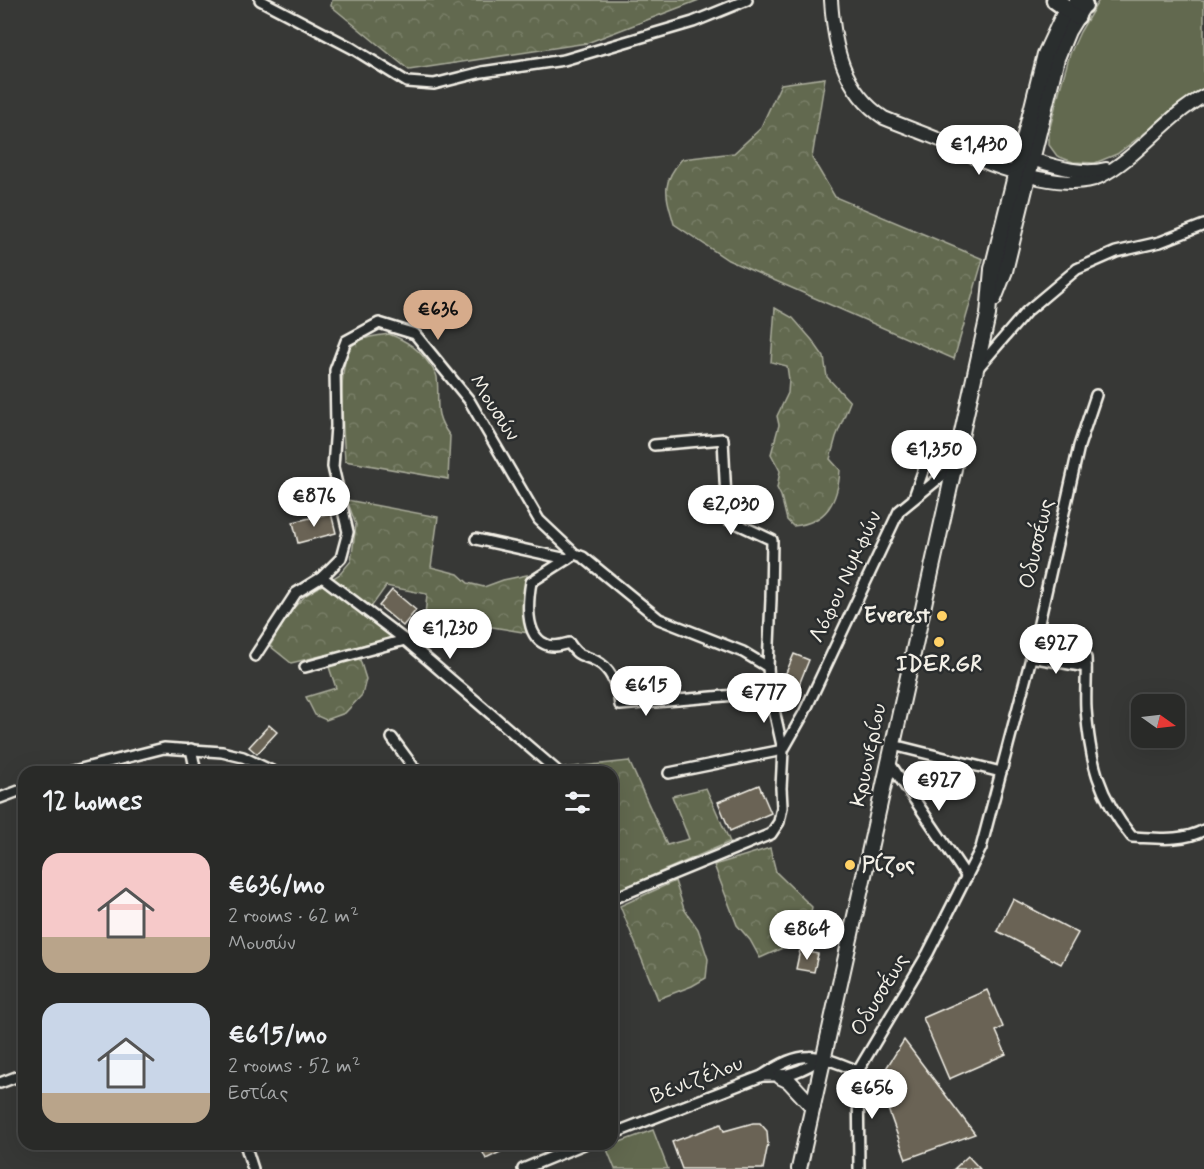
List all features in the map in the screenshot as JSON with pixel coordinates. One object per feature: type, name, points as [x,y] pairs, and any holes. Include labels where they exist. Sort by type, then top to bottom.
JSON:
[{"type":"main road","points":[[831,0],[835,38],[841,63],[847,78],[866,104],[884,118],[957,147],[980,160],[1022,173],[1074,184],[1100,177],[1183,109],[1204,96]]},
{"type":"main road","name":"Κρυονερίου","points":[[799,1169],[988,315],[1005,271],[1045,54],[1074,4]]},
{"type":"main road","points":[[957,147],[985,149],[1076,170],[1102,171],[1114,167]]},
{"type":"main road","points":[[781,1077],[789,1081],[813,1107]]},
{"type":"street","points":[[260,0],[352,48],[407,82],[434,84],[482,72],[564,60],[693,22],[747,0]]},
{"type":"street","points":[[976,371],[1026,312],[1077,269],[1116,252],[1160,242],[1204,225]]},
{"type":"street","name":"Μουσών","points":[[255,656],[296,593],[322,577],[341,558],[348,532],[333,467],[336,426],[335,370],[346,341],[379,322],[415,334],[469,400],[540,520],[571,557],[583,557],[659,619],[744,652],[768,667]]},
{"type":"street","name":"Οδυσσέως","points":[[858,1071],[928,953],[981,848],[1031,657],[1079,446],[1096,395]]},
{"type":"street","points":[[654,445],[723,439],[727,519],[772,540],[768,667],[770,692],[783,750],[669,773]]},
{"type":"street","points":[[914,497],[928,457]]},
{"type":"street","name":"Λόφου Νυμφών","points":[[618,897],[771,834],[779,822],[782,807],[783,750],[804,713],[899,511],[954,466]]},
{"type":"street","points":[[476,539],[571,557]]},
{"type":"street","points":[[571,557],[531,582],[527,603],[530,623],[537,638],[544,644],[553,646],[569,643],[581,657],[595,661],[609,673],[618,689],[620,705],[770,692]]},
{"type":"street","points":[[322,577],[405,640],[551,766]]},
{"type":"street","points":[[304,667],[405,640]]},
{"type":"street","points":[[1031,657],[1086,662],[1086,708],[1094,769],[1117,819],[1132,837],[1181,838],[1194,836],[1204,830]]},
{"type":"street","points":[[392,738],[413,766]]},
{"type":"street","points":[[892,745],[1001,772]]},
{"type":"street","points":[[93,766],[164,748],[190,749],[243,757],[262,766]]},
{"type":"street","points":[[190,749],[194,766]]},
{"type":"street","points":[[889,762],[967,877]]},
{"type":"street","points":[[0,798],[18,791]]},
{"type":"street","name":"Βενιζέλου","points":[[618,1132],[762,1076],[780,1064],[804,1057],[824,1057]]},
{"type":"street","points":[[824,1057],[858,1071],[859,1169]]},
{"type":"street","name":"Βενιζέλου","points":[[762,1076],[781,1077],[808,1067],[824,1057]]},
{"type":"street","points":[[0,1083],[18,1076]]},
{"type":"street","points":[[247,1150],[253,1169]]},
{"type":"street","points":[[523,1169],[569,1150]]},
{"type":"green space","points":[[332,0],[699,0],[587,43],[409,70],[331,6]]},
{"type":"green space","points":[[1099,0],[1204,0],[1204,88],[1117,154],[1095,163],[1073,162],[1057,156],[1049,145],[1049,131],[1070,54]]},
{"type":"green space","points":[[825,78],[812,158],[835,197],[983,259],[954,359],[728,260],[674,224],[667,190],[670,176],[682,159],[734,153],[760,129],[781,84]]},
{"type":"green space","points":[[775,308],[793,318],[812,340],[824,357],[827,377],[850,402],[830,459],[840,470],[833,501],[822,515],[814,520],[793,526],[787,520],[777,488],[780,471],[771,454],[779,425],[777,416],[788,393],[789,380],[787,366],[771,362]]},
{"type":"green space","points":[[389,334],[417,350],[436,374],[439,414],[450,436],[448,479],[345,461],[342,383],[347,354],[360,340]]},
{"type":"green space","points":[[347,500],[438,517],[431,567],[458,574],[468,583],[484,587],[527,575],[523,604],[529,633],[425,616],[427,594],[386,586],[364,617],[393,637],[356,647],[366,679],[362,695],[345,713],[326,720],[315,715],[306,697],[336,688],[325,655],[291,663],[270,646],[288,614],[306,595],[340,574],[351,561],[356,525]]},
{"type":"green space","points":[[629,761],[667,845],[689,839],[672,796],[706,788],[730,842],[619,890],[618,766],[582,766]]},
{"type":"green space","points":[[770,848],[776,872],[812,907],[808,927],[789,945],[760,958],[750,940],[737,925],[714,865]]},
{"type":"green space","points":[[675,881],[684,909],[698,929],[708,959],[706,978],[658,999],[620,906]]},
{"type":"green space","points":[[653,1130],[668,1169],[615,1169],[607,1150],[618,1150],[618,1143]]},
{"type":"building","points":[[331,513],[336,533],[298,543],[293,522]]},
{"type":"building","points":[[392,590],[416,610],[403,626],[379,606]]},
{"type":"building","points":[[794,654],[809,660],[792,702],[777,694]]},
{"type":"building","points":[[269,725],[277,732],[257,754],[249,747]]},
{"type":"building","points":[[759,785],[771,813],[730,831],[718,802]]},
{"type":"building","points":[[1013,899],[1078,933],[1061,964],[997,931]]},
{"type":"building","points":[[800,950],[818,954],[814,972],[796,969]]},
{"type":"building","points":[[987,990],[1003,1027],[996,1031],[1006,1054],[949,1079],[923,1018]]},
{"type":"building","points":[[904,1040],[975,1134],[906,1159],[878,1081]]},
{"type":"building","points":[[760,1123],[767,1131],[768,1144],[763,1169],[682,1169],[672,1142],[721,1124],[724,1131]]},
{"type":"building","points":[[482,1150],[505,1150],[486,1159]]},
{"type":"building","points":[[968,1156],[980,1169],[954,1169]]},
{"type":"place","name":"Everest","points":[[942,616]]},
{"type":"place","name":"IDER.GR","points":[[939,642]]},
{"type":"place","name":"Ρίζος","points":[[850,865]]}]
